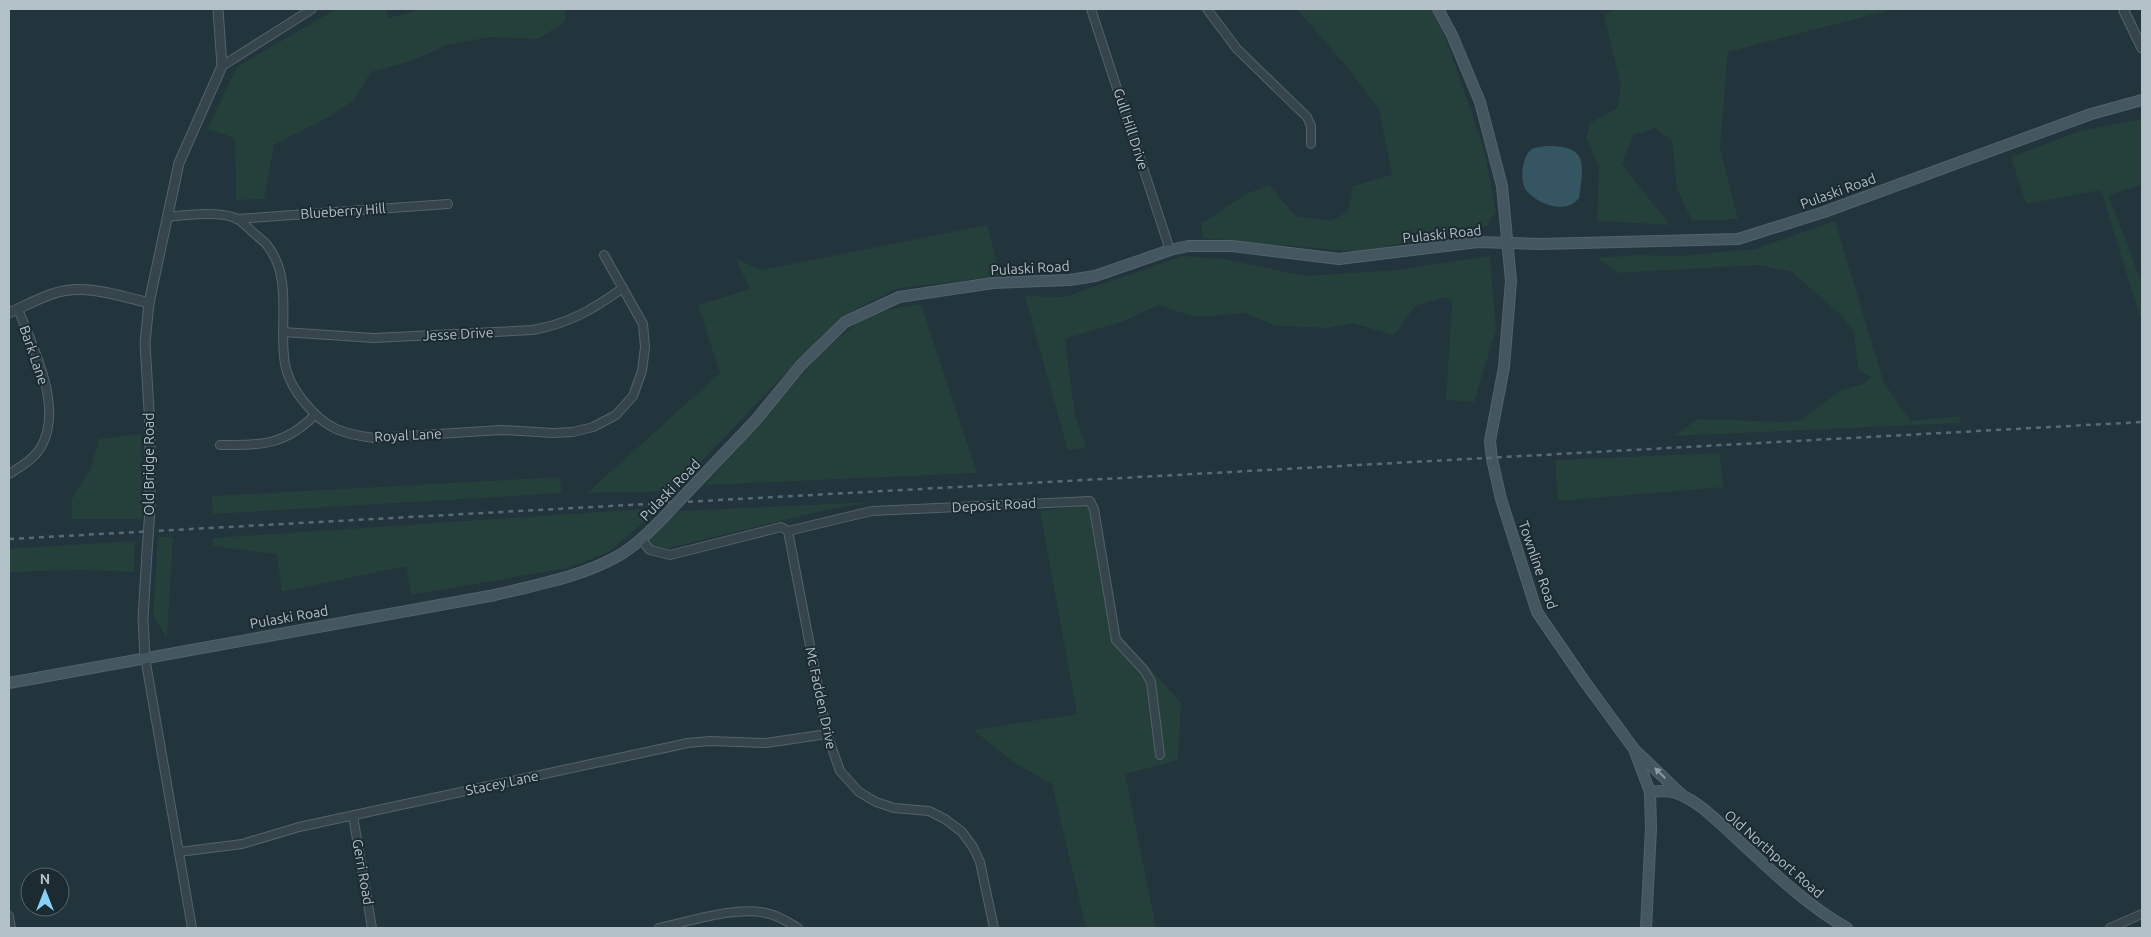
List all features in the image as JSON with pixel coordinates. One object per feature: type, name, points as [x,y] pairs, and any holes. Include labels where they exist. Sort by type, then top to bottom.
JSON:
[{"type":"main road","name":"Townline Road","points":[[1438,9],[1452,34],[1480,102],[1502,186],[1511,281],[1504,367],[1490,441],[1500,498],[1537,612],[1634,749],[1650,792],[1651,828],[1646,928]]},
{"type":"main road","name":"Pulaski Road","points":[[9,683],[494,595],[564,578],[602,564],[620,555],[641,539],[662,519],[755,421],[801,365],[845,322],[899,297],[993,284],[1069,280],[1095,276],[1170,250],[1188,246],[1232,246],[1339,259],[1478,242],[1738,239],[1824,212],[2091,114],[2142,100]]},
{"type":"main road","name":"Old Northport Road","points":[[1634,749],[1684,797],[1721,824],[1802,898],[1824,915],[1847,928]]},
{"type":"main road","name":"Old Northport Road","points":[[1650,792],[1668,791],[1684,797]]},
{"type":"street","name":"Old Bridge Road","points":[[192,928],[145,658],[143,609],[150,510],[150,427],[145,343],[148,303],[179,163],[222,66],[218,9]]},
{"type":"street","name":"Gull Hill Drive","points":[[1091,9],[1170,250]]},
{"type":"street","points":[[1207,9],[1237,49],[1307,117],[1311,126],[1311,144]]},
{"type":"street","points":[[222,66],[308,10]]},
{"type":"street","points":[[2124,10],[2142,48]]},
{"type":"street","name":"Blueberry Hill","points":[[237,218],[448,204]]},
{"type":"street","points":[[167,217],[200,213],[237,218]]},
{"type":"street","name":"Royal Lane","points":[[237,218],[267,245],[280,271],[283,289],[284,357],[288,376],[300,397],[315,415],[331,428],[353,435],[374,438],[502,430],[552,433],[574,432],[594,427],[616,415],[633,396],[642,370],[645,347],[643,324],[604,254]]},
{"type":"street","name":"Jesse Drive","points":[[283,332],[374,338],[533,330],[558,325],[581,315],[622,288]]},
{"type":"street","points":[[13,312],[52,294],[74,289],[100,291],[148,303]]},
{"type":"street","name":"Bark Lane","points":[[9,474],[27,462],[41,447],[48,427],[45,384],[35,352],[13,312]]},
{"type":"street","points":[[220,445],[274,442],[296,433],[315,415]]},
{"type":"street","name":"Deposit Road","points":[[641,539],[650,550],[670,555],[780,527],[788,531],[872,511],[1090,501],[1094,509],[1116,640],[1144,670],[1151,682],[1160,755]]},
{"type":"street","name":"Mc Fadden Drive","points":[[788,531],[827,734],[840,771],[859,792],[876,802],[894,808],[929,811],[946,819],[962,832],[973,847],[980,862],[994,928]]},
{"type":"street","name":"Stacey Lane","points":[[179,852],[242,844],[298,827],[688,742],[766,743],[827,734]]},
{"type":"street","name":"Gerri Road","points":[[353,816],[372,928]]},
{"type":"street","points":[[659,928],[736,911],[770,914],[798,928]]},
{"type":"street","points":[[2110,928],[2142,914]]},
{"type":"street","points":[[9,916],[11,928]]},
{"type":"green space","points":[[336,9],[387,9],[388,18],[422,9],[565,9],[565,22],[538,39],[492,37],[450,44],[409,62],[371,72],[354,100],[329,117],[274,145],[264,199],[236,200],[235,138],[207,129],[237,67]]},
{"type":"green space","points":[[1297,9],[1432,9],[1445,36],[1484,149],[1496,212],[1487,226],[1359,252],[1203,238],[1201,224],[1244,195],[1269,185],[1296,216],[1332,221],[1348,211],[1353,186],[1392,175],[1379,109],[1346,66]]},
{"type":"green space","points":[[1613,9],[1894,9],[1728,52],[1720,147],[1738,219],[1692,221],[1677,189],[1672,141],[1655,128],[1634,135],[1622,164],[1670,225],[1597,221],[1599,167],[1586,138],[1590,123],[1617,108],[1621,86],[1604,16]]},
{"type":"green space","points":[[2142,119],[2142,184],[2109,196],[2142,284],[2142,324],[2101,190],[2026,204],[2011,157],[2080,131]]},
{"type":"green space","points":[[1835,221],[1884,383],[1911,421],[1960,416],[1960,423],[1674,436],[1698,419],[1786,422],[1801,420],[1841,390],[1863,384],[1871,377],[1858,370],[1854,331],[1841,315],[1792,272],[1760,265],[1618,273],[1597,258],[1638,255],[1677,256],[1755,249]]},
{"type":"green space","points":[[987,225],[1001,276],[896,289],[839,318],[673,491],[587,493],[720,373],[698,305],[750,289],[736,259],[762,270]]},
{"type":"green space","points":[[1183,256],[1224,259],[1305,276],[1396,270],[1490,256],[1496,330],[1474,402],[1446,400],[1452,302],[1445,297],[1415,306],[1394,335],[1351,323],[1329,328],[1275,326],[1246,313],[1195,317],[1158,305],[1124,321],[1065,339],[1075,415],[1086,447],[1068,451],[1025,296],[1064,297]]},
{"type":"green space","points":[[921,304],[977,473],[705,485],[821,353],[857,323],[884,310]]},
{"type":"green space","points":[[141,434],[142,519],[72,519],[72,499],[91,468],[99,439]]},
{"type":"green space","points":[[1719,453],[1724,487],[1558,501],[1555,460]]},
{"type":"green space","points":[[560,477],[562,493],[213,514],[212,496]]},
{"type":"green space","points":[[872,502],[830,509],[644,554],[641,547],[679,511]]},
{"type":"green space","points":[[1098,504],[1121,636],[1181,703],[1178,760],[1125,774],[1156,928],[1086,928],[1052,784],[1016,764],[973,730],[1077,714],[1040,511]]},
{"type":"green space","points":[[659,508],[609,552],[568,568],[411,595],[406,566],[282,592],[277,554],[213,546],[212,538]]},
{"type":"green space","points":[[158,537],[173,537],[167,638],[153,615]]},
{"type":"green space","points":[[135,541],[134,572],[81,570],[9,572],[9,549]]},
{"type":"water","points":[[1546,146],[1570,149],[1580,158],[1582,175],[1579,198],[1567,206],[1560,207],[1545,204],[1531,195],[1524,186],[1522,174],[1527,155],[1534,148]]},
{"type":"railway","points":[[9,539],[2142,422]]}]
